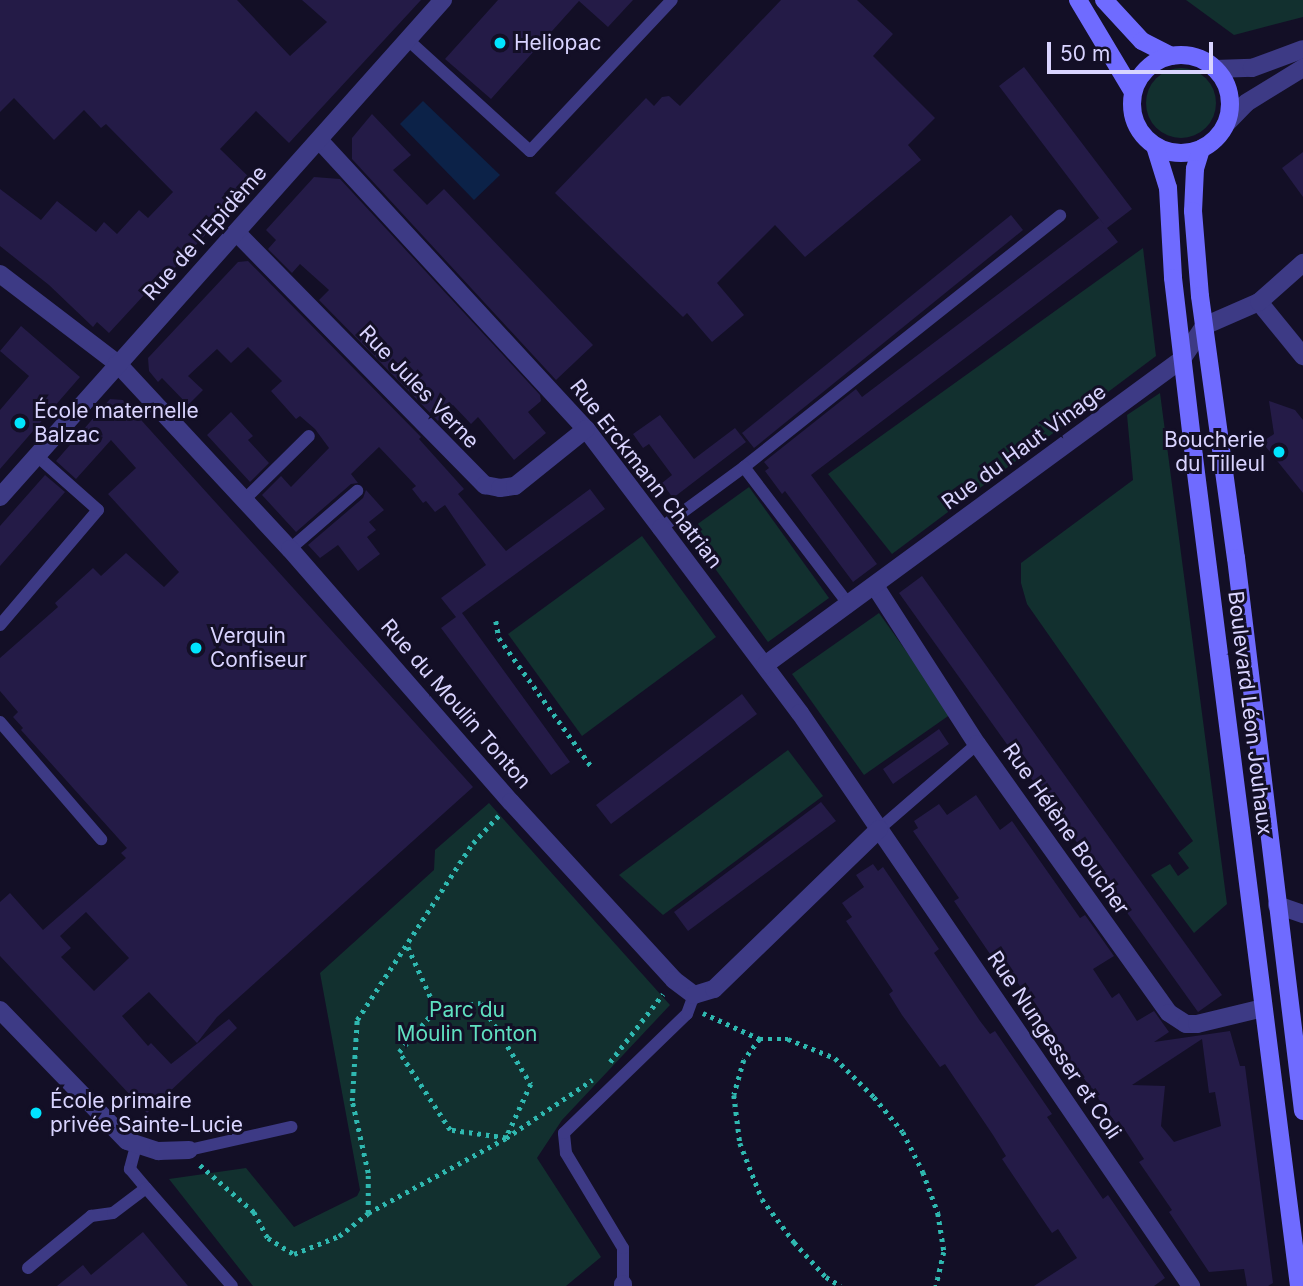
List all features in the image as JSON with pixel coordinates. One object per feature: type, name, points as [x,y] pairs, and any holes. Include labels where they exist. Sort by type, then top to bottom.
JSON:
[{"type":"main road","points":[[1077,0],[1133,92]]},
{"type":"main road","points":[[1104,0],[1142,41],[1171,56]]},
{"type":"main road","points":[[1171,56],[1195,57],[1215,69],[1229,95],[1226,124],[1213,142],[1201,149],[1178,153],[1155,146],[1135,123],[1131,107],[1133,92],[1144,71],[1157,61],[1171,56]]},
{"type":"main road","name":"Boulevard Léon Jouhaux","points":[[1155,146],[1168,188],[1173,278],[1182,359],[1299,1286]]},
{"type":"main road","name":"Boulevard Léon Jouhaux","points":[[1201,149],[1195,169],[1193,211],[1204,326],[1303,1111]]},
{"type":"street","name":"Rue de l'Epidème","points":[[0,497],[443,0]]},
{"type":"street","points":[[1215,69],[1252,68],[1303,49]]},
{"type":"street","points":[[1226,124],[1254,98],[1303,68]]},
{"type":"street","name":"Rue Erckmann Chatrian","points":[[320,141],[586,429],[765,665],[879,828]]},
{"type":"street","name":"Rue Jules Verne","points":[[237,233],[485,485],[500,488],[515,486],[586,429]]},
{"type":"street","points":[[1204,326],[1259,302],[1303,263]]},
{"type":"street","name":"Rue du Moulin Tonton","points":[[0,274],[117,363],[290,549],[511,802],[692,1001]]},
{"type":"street","points":[[1259,302],[1303,356]]},
{"type":"street","name":"Rue du Haut Vinage","points":[[765,665],[1182,359],[1204,326]]},
{"type":"street","name":"Rue Hélène Boucher","points":[[875,586],[978,744],[1169,1013],[1186,1024],[1197,1024],[1263,1007]]},
{"type":"street","points":[[692,1001],[714,989],[879,828]]},
{"type":"street","name":"Rue Nungesser et Coli","points":[[879,828],[1191,1286]]},
{"type":"street","points":[[1277,905],[1303,914]]},
{"type":"street","points":[[0,1010],[119,1135],[136,1146],[158,1151],[189,1150]]},
{"type":"lane","points":[[408,40],[530,151],[672,0]]},
{"type":"lane","points":[[661,528],[744,467],[1060,216]]},
{"type":"lane","points":[[244,500],[309,436]]},
{"type":"lane","points":[[0,625],[98,510],[36,455]]},
{"type":"lane","points":[[744,467],[849,605]]},
{"type":"lane","points":[[290,549],[357,491]]},
{"type":"lane","points":[[0,722],[101,839]]},
{"type":"lane","points":[[879,828],[978,744]]},
{"type":"lane","points":[[623,1285],[623,1248],[566,1153],[564,1133],[687,1014],[692,1001]]},
{"type":"lane","points":[[189,1150],[291,1127]]},
{"type":"lane","points":[[136,1146],[130,1169],[232,1286]]},
{"type":"lane","points":[[28,1268],[91,1216],[113,1213],[146,1188]]},
{"type":"path","points":[[496,621],[499,638],[591,766]]},
{"type":"path","points":[[368,1213],[368,1173],[352,1101],[357,1020],[408,947],[473,843],[511,802]]},
{"type":"path","points":[[408,947],[436,1009]]},
{"type":"path","points":[[608,1065],[674,980]]},
{"type":"path","points":[[692,1001],[760,1039],[788,1039],[835,1058],[874,1097],[903,1132],[923,1172],[938,1213],[944,1251],[936,1286]]},
{"type":"path","points":[[481,1003],[531,1084],[506,1138],[450,1130],[400,1052],[436,1009],[481,1003]]},
{"type":"path","points":[[760,1039],[744,1060],[733,1095],[740,1143],[762,1199],[794,1242],[826,1277],[841,1286]]},
{"type":"path","points":[[189,1150],[205,1171],[254,1212],[268,1238],[294,1254],[339,1236],[368,1213],[506,1138],[600,1074]]},
{"type":"green space","points":[[1186,0],[1303,0],[1303,17],[1234,35]]},
{"type":"green space","points":[[1181,68],[1206,78],[1216,103],[1206,128],[1181,138],[1156,128],[1146,103],[1156,78]]},
{"type":"green space","points":[[1143,248],[1156,356],[892,554],[828,474]]},
{"type":"green space","points":[[1160,393],[1227,904],[1194,933],[1151,875],[1170,864],[1178,876],[1189,868],[1178,853],[1193,841],[1027,604],[1021,583],[1021,563],[1133,480],[1127,415]]},
{"type":"green space","points":[[749,487],[829,598],[768,642],[688,531]]},
{"type":"green space","points":[[642,536],[716,637],[582,736],[508,634]]},
{"type":"green space","points":[[879,613],[951,714],[864,775],[792,674]]},
{"type":"green space","points":[[788,750],[823,796],[663,915],[619,875]]},
{"type":"green space","name":"Parc du Moulin Tonton","points":[[489,803],[670,1005],[562,1120],[537,1158],[601,1257],[566,1286],[253,1286],[169,1179],[246,1168],[294,1227],[357,1196],[360,1190],[320,973],[434,870],[435,850]]},
{"type":"water","points":[[423,101],[500,175],[474,200],[400,124]]},
{"type":"building","points":[[0,0],[237,0],[290,56],[327,22],[302,0],[421,0],[289,143],[256,111],[220,149],[254,182],[148,297],[145,294],[109,333],[97,322],[93,327],[49,285],[0,246],[0,189],[41,220],[57,201],[96,232],[104,222],[117,234],[139,210],[148,218],[173,192],[106,124],[101,128],[84,110],[54,140],[14,98],[0,112]]},
{"type":"building","name":"Heliopac","points":[[498,0],[633,0],[608,27],[579,1],[491,99],[445,59]]},
{"type":"building","points":[[781,0],[857,0],[893,34],[873,56],[935,118],[908,145],[921,160],[805,257],[775,225],[717,283],[744,315],[712,342],[687,313],[683,317],[555,193],[646,98],[654,106],[662,97],[669,96],[680,106]]},
{"type":"building","points":[[1024,67],[1132,209],[1107,228],[1118,242],[811,475],[877,564],[853,582],[785,491],[782,494],[765,471],[769,468],[764,462],[856,389],[862,397],[1099,218],[1106,227],[999,86]]},
{"type":"building","points":[[372,114],[411,155],[393,170],[427,205],[444,189],[593,345],[556,380],[352,159],[352,138]]},
{"type":"building","points":[[1303,152],[1303,197],[1282,168]]},
{"type":"building","points":[[314,177],[340,179],[540,395],[541,401],[528,412],[546,433],[514,460],[478,417],[471,424],[453,405],[438,421],[319,300],[329,290],[300,264],[292,273],[268,249],[276,240],[266,230]]},
{"type":"building","points":[[1011,215],[1023,230],[754,448],[742,433]]},
{"type":"building","points":[[248,261],[421,437],[419,439],[464,489],[458,494],[506,551],[590,489],[605,509],[462,613],[570,762],[551,775],[441,628],[456,617],[441,598],[486,565],[445,505],[435,512],[426,501],[423,503],[412,489],[416,486],[379,447],[351,474],[358,483],[351,484],[296,532],[262,495],[281,476],[291,487],[329,448],[315,429],[300,416],[296,419],[271,391],[282,381],[248,347],[231,363],[217,349],[188,376],[203,390],[188,405],[162,378],[158,382],[149,371],[148,358],[238,262]]},
{"type":"building","name":"École maternelle Balzac","points":[[21,326],[80,377],[0,469],[0,410],[29,376],[0,351]]},
{"type":"building","points":[[110,399],[123,400],[473,787],[217,1017],[197,1043],[149,992],[122,1016],[148,1046],[151,1043],[171,1064],[229,1019],[237,1028],[147,1113],[0,956],[0,902],[10,893],[43,930],[126,858],[121,853],[127,848],[21,730],[23,728],[13,717],[18,712],[0,691],[0,658],[58,607],[55,603],[93,568],[101,576],[126,553],[164,587],[179,572],[108,494],[136,468],[111,440],[76,479],[56,461]],"holes":[[[86,912],[129,958],[94,991],[61,957],[71,948],[60,936]]]},
{"type":"building","points":[[1269,401],[1295,410],[1303,420],[1303,493],[1262,442],[1274,434]]},
{"type":"building","points":[[231,412],[253,436],[248,440],[269,463],[250,482],[207,435]]},
{"type":"building","points":[[660,415],[694,459],[735,428],[746,442],[673,498],[662,483],[672,475],[649,444],[643,448],[633,434]]},
{"type":"building","points":[[45,475],[65,492],[0,566],[0,526]]},
{"type":"building","points":[[366,490],[384,510],[369,522],[376,530],[367,537],[380,554],[358,571],[338,545],[320,558],[308,545],[363,498]]},
{"type":"building","points":[[922,576],[1222,995],[1198,1012],[899,593]]},
{"type":"building","points":[[742,694],[757,714],[611,824],[596,805]]},
{"type":"building","points":[[939,729],[949,744],[893,784],[883,769]]},
{"type":"building","points":[[976,795],[1000,830],[1012,821],[1080,918],[1085,915],[1114,956],[1093,969],[1112,998],[1119,993],[1137,1021],[1154,1011],[1169,1032],[1154,1042],[1230,1031],[1240,1066],[1245,1066],[1273,1283],[1268,1286],[1247,1286],[1244,1269],[1209,1272],[1139,1162],[1144,1159],[1123,1127],[1120,1129],[1073,1063],[1068,1067],[1030,1012],[1035,1008],[998,954],[992,957],[954,901],[959,898],[913,831],[918,828],[914,821],[939,804],[947,815]],"holes":[[[1202,1039],[1209,1093],[1215,1092],[1221,1126],[1174,1142],[1161,1126],[1165,1086],[1132,1085]]]},
{"type":"building","points":[[821,802],[836,821],[688,931],[674,912]]},
{"type":"building","points":[[873,864],[878,871],[883,867],[939,949],[934,953],[980,1021],[990,1034],[995,1031],[1052,1114],[1047,1117],[1103,1199],[1108,1195],[1165,1278],[1154,1286],[1034,1286],[1077,1258],[1058,1229],[1052,1233],[1039,1214],[1002,1159],[1006,1156],[993,1135],[945,1064],[940,1067],[902,1015],[889,994],[893,991],[846,921],[852,917],[842,903],[864,887],[856,875]]},
{"type":"building","points":[[143,1232],[188,1286],[57,1286],[83,1265],[91,1275]]},
{"type":"place","name":"Heliopac","points":[[500,43]]},
{"type":"place","name":"École maternelle Balzac","points":[[20,423]]},
{"type":"place","name":"Boucherie du Tilleul","points":[[1279,452]]},
{"type":"place","name":"Verquin Confiseur","points":[[196,648]]},
{"type":"place","name":"École primaire privée Sainte-Lucie","points":[[36,1113]]}]
